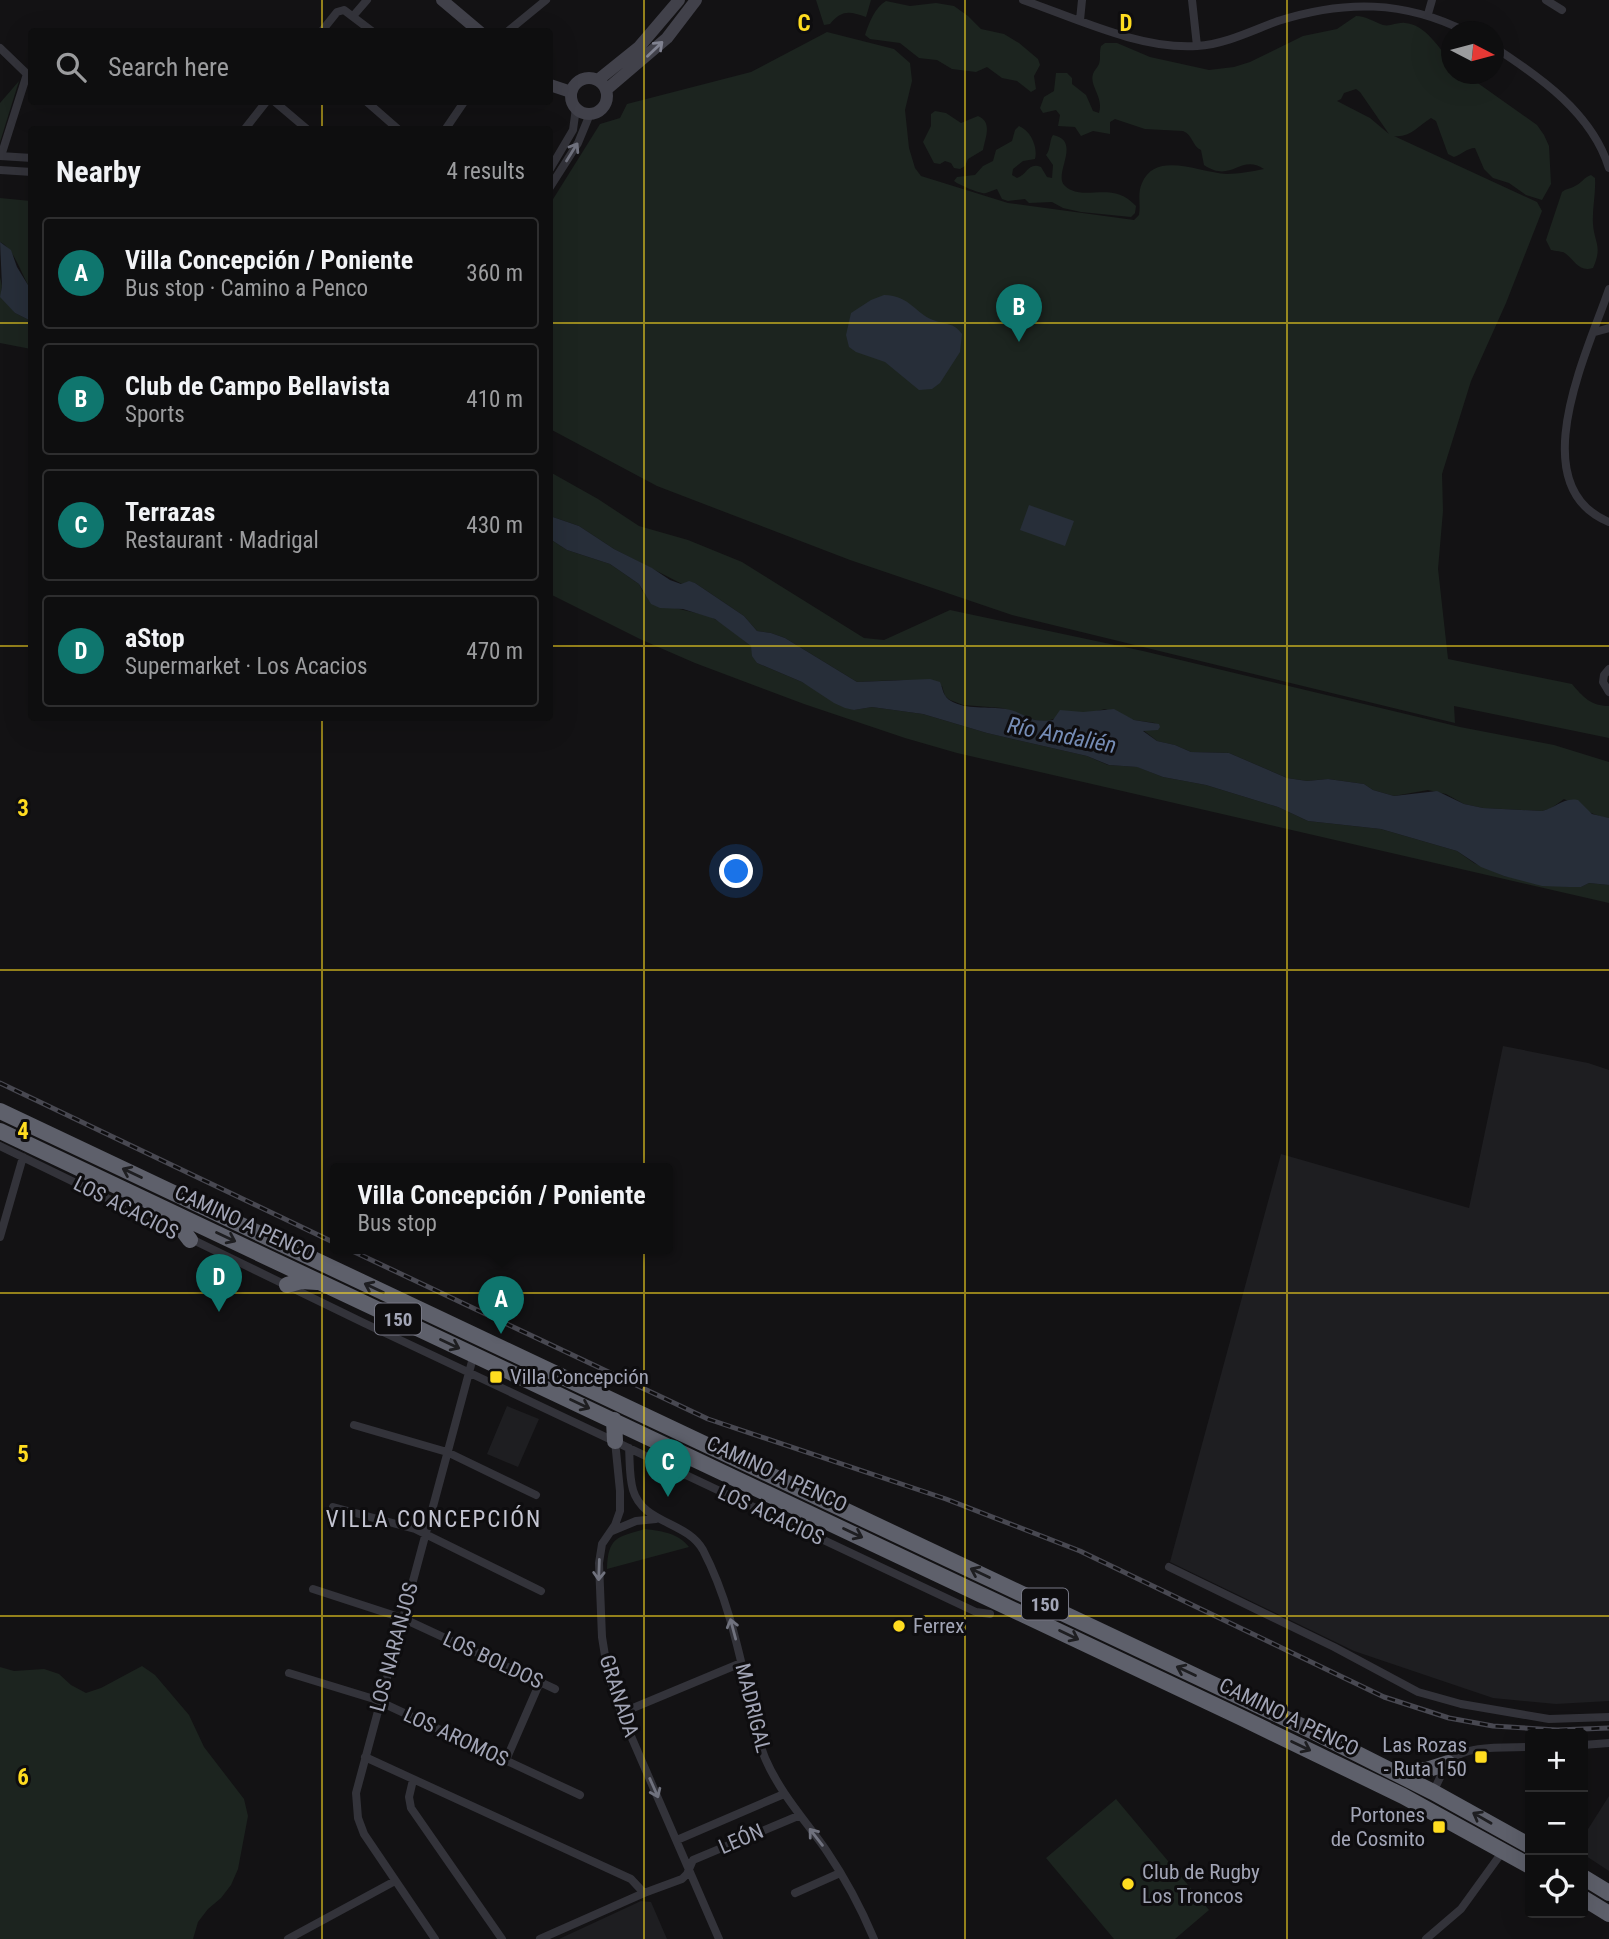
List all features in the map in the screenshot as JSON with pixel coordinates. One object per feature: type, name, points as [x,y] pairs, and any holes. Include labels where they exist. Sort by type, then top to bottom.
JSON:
[{"type":"highway","name":"CAMINO A PENCO","points":[[0,1111],[1016,1590],[1394,1772],[1525,1843]]},
{"type":"highway","name":"CAMINO A PENCO","points":[[0,1131],[1008,1606],[1425,1807],[1525,1864]]},
{"type":"highway","points":[[164,1208],[190,1240]]},
{"type":"highway","points":[[287,1285],[308,1281],[322,1283]]},
{"type":"highway","points":[[614,1420],[622,1444]]},
{"type":"highway","points":[[990,1614],[1008,1606]]},
{"type":"highway","points":[[1394,1772],[1426,1770],[1448,1763]]},
{"type":"highway","points":[[1588,1880],[1609,1893]]},
{"type":"highway","points":[[1588,1901],[1609,1914]]},
{"type":"street","points":[[354,15],[368,0]]},
{"type":"street","points":[[442,0],[475,28]]},
{"type":"street","points":[[512,28],[546,0]]},
{"type":"street","points":[[602,85],[679,0]]},
{"type":"street","points":[[602,85],[657,48],[696,0]]},
{"type":"street","points":[[1023,0],[1143,40],[1197,46],[1235,38],[1310,5],[1357,4],[1395,7],[1428,14],[1443,21]]},
{"type":"street","points":[[1080,20],[1082,0]]},
{"type":"street","points":[[1192,0],[1197,46]]},
{"type":"street","points":[[1428,14],[1432,0]]},
{"type":"street","points":[[1546,0],[1562,10]]},
{"type":"street","points":[[324,28],[339,11],[347,10],[369,28]]},
{"type":"street","points":[[0,48],[27,74],[0,156],[28,158]]},
{"type":"street","points":[[1504,55],[1538,78],[1576,112],[1594,133],[1609,168]]},
{"type":"street","points":[[590,78],[602,85],[607,99],[604,106],[590,114],[576,108],[571,92],[575,85],[582,79],[590,78]]},
{"type":"street","points":[[553,86],[571,92]]},
{"type":"street","points":[[247,126],[264,105]]},
{"type":"street","points":[[279,105],[303,126]]},
{"type":"street","points":[[370,105],[394,126]]},
{"type":"street","points":[[447,126],[459,105]]},
{"type":"street","points":[[553,164],[573,130],[576,108]]},
{"type":"street","points":[[553,182],[578,143],[590,114]]},
{"type":"street","points":[[0,170],[28,172]]},
{"type":"street","points":[[1609,289],[1573,396],[1564,445],[1567,478],[1580,501],[1591,513],[1609,522]]},
{"type":"street","points":[[1595,332],[1609,328]]},
{"type":"street","points":[[1609,669],[1603,682],[1609,692]]},
{"type":"street","name":"LOS ACACIOS","points":[[0,1146],[468,1372],[976,1612],[990,1614]]},
{"type":"street","points":[[0,1237],[23,1157]]},
{"type":"street","name":"LOS NARANJOS","points":[[433,1939],[368,1841],[358,1818],[356,1793],[468,1372],[480,1338]]},
{"type":"street","points":[[354,1425],[447,1452],[537,1495]]},
{"type":"street","name":"MADRIGAL","points":[[622,1444],[635,1495],[644,1509],[690,1535],[701,1547],[727,1608],[759,1743],[769,1768],[784,1794],[841,1873],[872,1939]]},
{"type":"street","name":"GRANADA","points":[[622,1444],[617,1520],[601,1544],[600,1556],[600,1609],[607,1668],[621,1713],[719,1939]]},
{"type":"street","points":[[333,1507],[425,1534],[541,1591]]},
{"type":"street","points":[[611,1532],[636,1521],[659,1519]]},
{"type":"street","points":[[1169,1567],[1334,1647],[1418,1692],[1461,1704],[1549,1719],[1609,1717]]},
{"type":"street","name":"LOS BOLDOS","points":[[313,1589],[402,1618],[555,1689]]},
{"type":"street","points":[[621,1713],[741,1663]]},
{"type":"street","name":"LOS AROMOS","points":[[289,1673],[368,1696],[580,1794]]},
{"type":"street","points":[[506,1760],[540,1682]]},
{"type":"street","points":[[1588,1745],[1609,1744]]},
{"type":"street","points":[[1425,1807],[1448,1763],[1456,1756],[1466,1751],[1525,1747]]},
{"type":"street","points":[[365,1758],[631,1879],[644,1893]]},
{"type":"street","points":[[413,1780],[408,1797],[411,1808],[502,1939]]},
{"type":"street","points":[[677,1840],[784,1794]]},
{"type":"street","name":"LEÓN","points":[[540,1939],[682,1879],[692,1860],[799,1815]]},
{"type":"street","points":[[1426,1939],[1461,1909],[1503,1851]]},
{"type":"street","points":[[795,1893],[841,1873]]},
{"type":"street","points":[[288,1939],[395,1881]]},
{"type":"shaded area","points":[[816,0],[871,0],[866,17],[846,13],[824,25]]},
{"type":"shaded area","points":[[886,1],[910,6],[936,3],[954,6],[981,29],[1004,34],[1038,59],[1040,65],[1034,76],[1036,89],[1031,92],[1017,81],[1002,78],[987,67],[976,72],[952,69],[937,60],[919,58],[900,43],[870,39],[865,35],[868,25]]},
{"type":"shaded area","points":[[1356,16],[1383,25],[1412,24],[1431,38],[1441,50],[1441,84],[1479,84],[1537,125],[1544,135],[1549,146],[1551,184],[1542,200],[1493,178],[1484,169],[1475,148],[1454,157],[1448,154],[1436,121],[1431,118],[1409,133],[1394,136],[1537,202],[1542,211],[1506,303],[1471,381],[1442,474],[1443,511],[1438,569],[1448,659],[1572,684],[1588,700],[1609,706],[1609,738],[1454,706],[1455,723],[1012,615],[850,560],[657,486],[553,431],[553,199],[600,124],[620,118],[627,104],[751,72],[827,32],[894,49],[910,63],[912,81],[905,110],[909,148],[915,168],[921,176],[1008,203],[1134,220],[1139,215],[1142,183],[1149,173],[1157,168],[1180,166],[1227,174],[1264,169],[1248,164],[1229,170],[1214,170],[1204,165],[1201,150],[1183,131],[1145,129],[1115,119],[1110,122],[1110,134],[1093,131],[1081,136],[1075,127],[1058,126],[1060,115],[1056,110],[1043,113],[1040,108],[1044,97],[1054,91],[1056,73],[1067,73],[1072,78],[1072,84],[1086,95],[1093,111],[1099,113],[1100,102],[1092,78],[1099,64],[1101,46],[1105,43],[1117,43],[1150,57],[1209,70],[1250,62],[1303,36],[1337,29]],"holes":[[[1356,89],[1389,134],[1370,118],[1337,101],[1344,93]]]},
{"type":"shaded area","points":[[19,81],[0,142],[0,103]]},
{"type":"shaded area","points":[[935,111],[946,113],[961,123],[978,116],[987,126],[983,150],[968,159],[960,169],[945,161],[934,163],[923,142],[931,126],[931,114]]},
{"type":"shaded area","points":[[1019,126],[1030,135],[1036,154],[1035,159],[1023,161],[1013,169],[1012,175],[1017,178],[1031,167],[1037,166],[1041,167],[1047,177],[1052,178],[1053,165],[1046,155],[1053,135],[1062,138],[1066,144],[1062,174],[1065,186],[1073,191],[1117,194],[1136,206],[1135,213],[1131,217],[1081,212],[1052,202],[1029,203],[1025,199],[1008,201],[1002,199],[997,189],[984,193],[954,181],[957,177],[975,175],[983,166],[993,161],[996,150],[1012,141]]},
{"type":"shaded area","points":[[1591,175],[1595,178],[1593,224],[1598,249],[1593,268],[1588,269],[1580,267],[1563,252],[1551,250],[1546,240],[1562,192]]},
{"type":"shaded area","points":[[0,198],[28,201],[28,284],[14,256],[0,242]]},
{"type":"shaded area","points":[[0,277],[1,291],[15,313],[28,320],[28,348],[0,343]]},
{"type":"shaded area","points":[[553,474],[639,526],[688,540],[742,562],[864,638],[884,640],[950,610],[1143,651],[1460,727],[1554,745],[1609,762],[1609,818],[1591,813],[1564,799],[1542,811],[1483,808],[1464,804],[1446,794],[1428,790],[1394,796],[1373,790],[1364,784],[1328,779],[1307,781],[1287,778],[1229,753],[1191,752],[1157,741],[1143,730],[1158,730],[1155,723],[1134,720],[1105,709],[1075,712],[1044,722],[1022,717],[1002,708],[963,705],[945,696],[942,686],[899,680],[857,682],[785,638],[757,631],[744,616],[695,583],[682,584],[614,549],[579,526],[553,517]]},
{"type":"shaded area","points":[[553,541],[567,550],[610,564],[639,584],[644,594],[675,608],[709,616],[724,624],[751,646],[757,663],[802,682],[854,710],[872,707],[923,714],[987,733],[1087,756],[1108,765],[1138,767],[1163,777],[1206,785],[1278,807],[1308,821],[1381,829],[1457,851],[1474,863],[1504,876],[1569,887],[1581,887],[1589,883],[1609,885],[1609,903],[957,753],[804,704],[642,640],[553,596]]},
{"type":"shaded area","points":[[1503,1046],[1588,1063],[1609,1070],[1609,1701],[1556,1704],[1493,1698],[1354,1651],[1170,1562],[1281,1154],[1469,1208]]},
{"type":"shaded area","points":[[507,1406],[539,1419],[518,1467],[487,1454]]},
{"type":"shaded area","points":[[645,1529],[675,1536],[689,1547],[607,1569],[612,1544],[627,1534]]},
{"type":"shaded area","points":[[142,1666],[155,1675],[189,1715],[204,1747],[244,1799],[248,1816],[238,1869],[231,1885],[198,1922],[193,1939],[0,1939],[0,1667],[14,1671],[44,1669],[59,1674],[86,1693]]},
{"type":"shaded area","points":[[1609,1796],[1609,1871],[1588,1857],[1588,1829]]},
{"type":"shaded area","name":"Club de Rugby Los Troncos","points":[[1116,1799],[1209,1910],[1175,1939],[1114,1939],[1046,1858]]},
{"type":"shaded area","points":[[641,1901],[651,1902],[667,1939],[559,1939]]},
{"type":"water","points":[[0,242],[11,250],[28,285],[28,320],[15,313],[0,297]]},
{"type":"water","points":[[884,295],[906,301],[926,317],[952,326],[962,334],[960,352],[940,383],[932,389],[919,390],[885,362],[849,347],[846,335],[851,313]]},
{"type":"water","points":[[1029,505],[1074,521],[1065,546],[1020,530]]},
{"type":"water","name":"Río Andalién","points":[[553,517],[579,526],[670,580],[681,584],[689,581],[695,583],[744,616],[757,631],[785,638],[857,682],[930,679],[940,682],[946,697],[957,704],[1012,710],[1032,719],[1045,721],[1053,720],[1060,710],[1083,712],[1114,709],[1134,720],[1159,724],[1158,730],[1143,731],[1157,741],[1191,752],[1229,753],[1287,778],[1307,781],[1328,779],[1364,784],[1373,790],[1394,796],[1437,791],[1464,804],[1483,808],[1542,811],[1564,801],[1578,800],[1592,814],[1609,818],[1609,885],[1589,883],[1581,887],[1542,886],[1481,867],[1457,851],[1381,829],[1308,821],[1278,807],[1206,785],[1163,777],[1137,767],[1109,765],[1087,756],[987,733],[923,714],[872,707],[854,710],[845,708],[802,682],[757,663],[752,656],[751,646],[715,619],[683,609],[660,608],[651,604],[639,584],[610,564],[567,550],[553,541]]},
{"type":"railway","points":[[0,1083],[330,1241]]},
{"type":"railway","points":[[359,1254],[708,1419],[946,1499],[1080,1551],[1384,1697],[1449,1718],[1493,1726],[1557,1730],[1609,1728]]},
{"type":"place","name":"Club de Campo Bellavista","points":[[1019,342]]},
{"type":"place","name":"aStop","points":[[219,1312]]},
{"type":"place","name":"Villa Concepción / Poniente","points":[[501,1334]]},
{"type":"place","name":"Villa Concepción","points":[[496,1377]]},
{"type":"place","name":"Terrazas","points":[[668,1497]]},
{"type":"place","name":"Ferrex","points":[[899,1626]]},
{"type":"place","name":"Las Rozas - Ruta 150","points":[[1481,1757]]},
{"type":"place","name":"Portones de Cosmito","points":[[1439,1827]]},
{"type":"place","name":"Club de Rugby Los Troncos","points":[[1128,1884]]},
{"type":"district","name":"VILLA CONCEPCIÓN","points":[[434,1519]]}]
